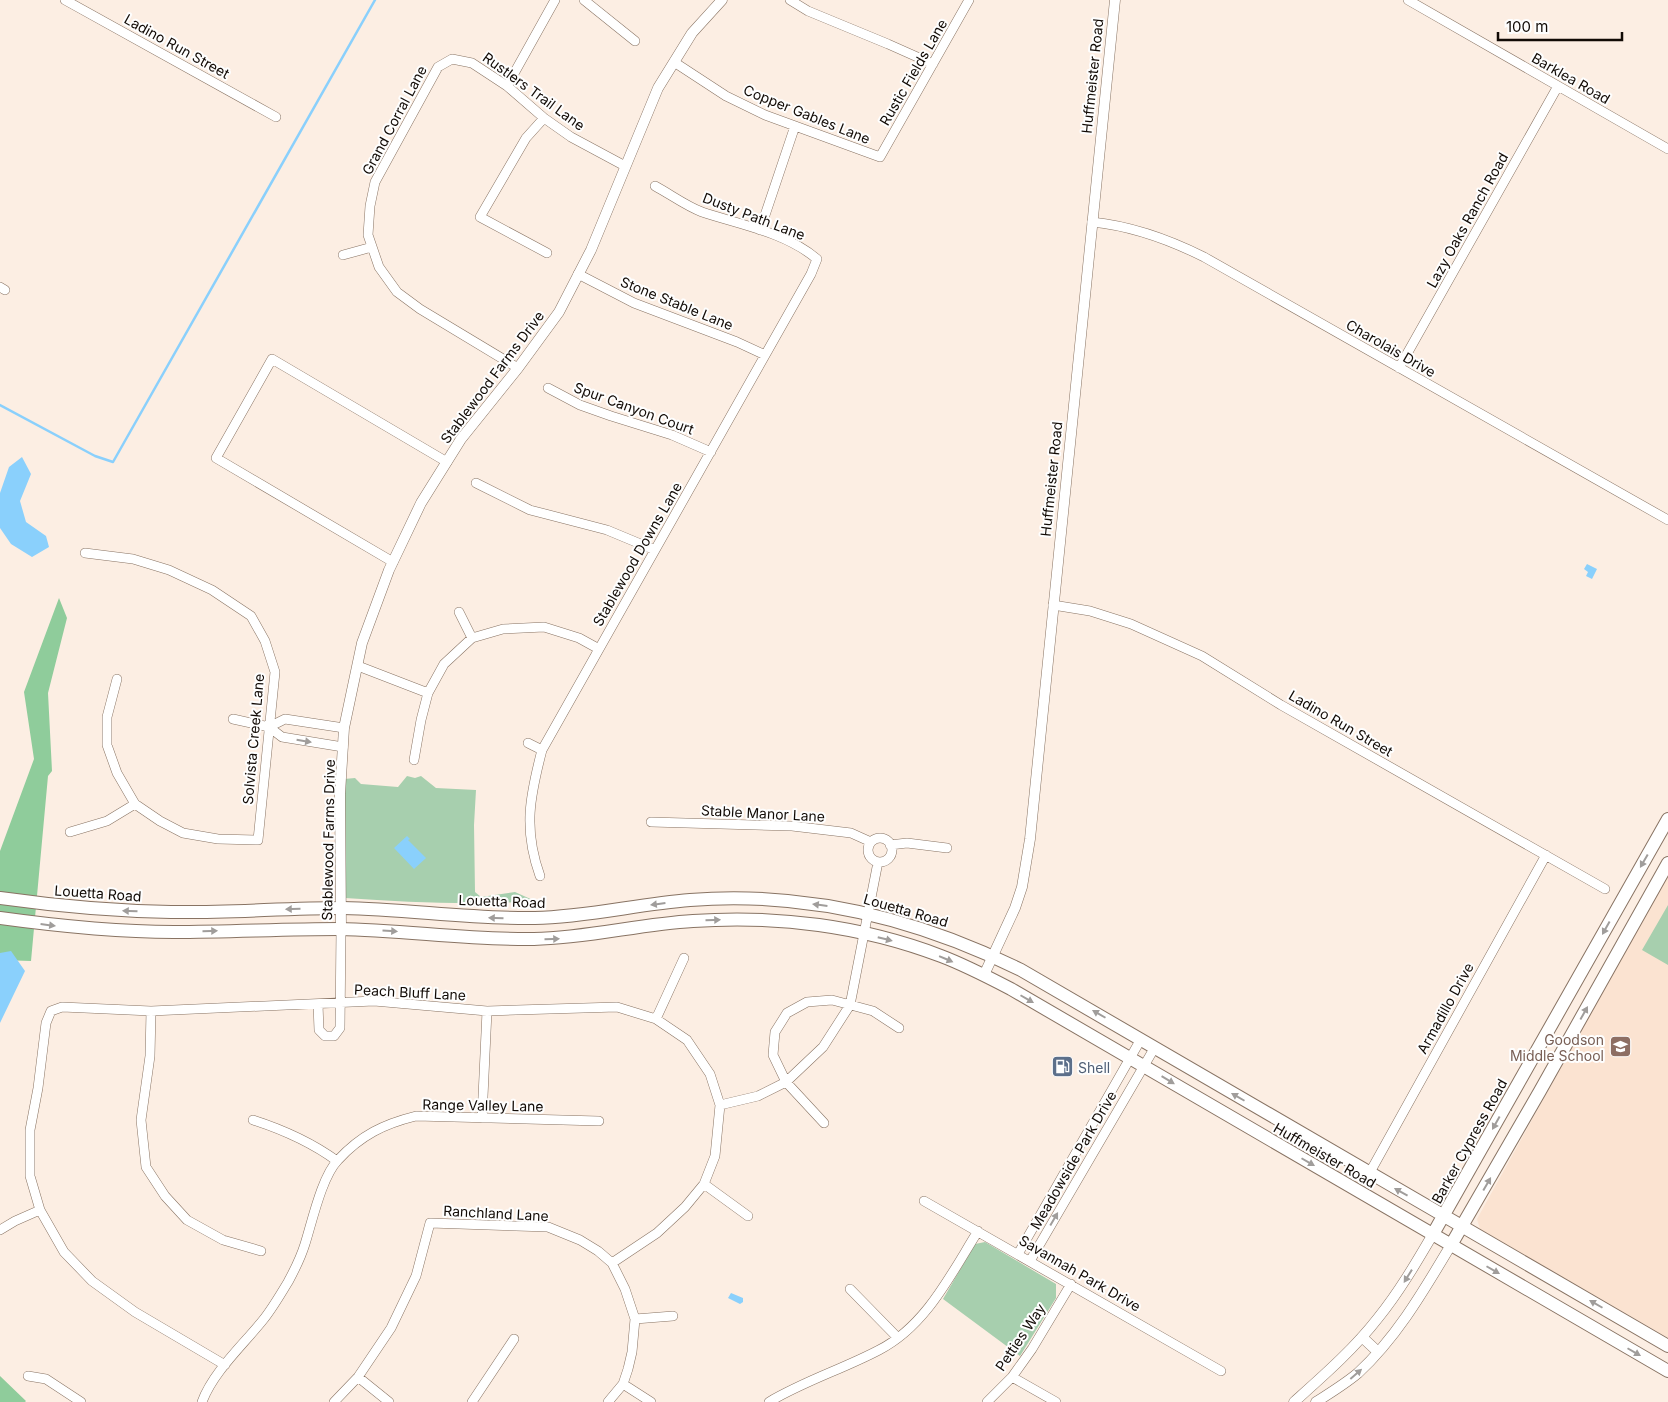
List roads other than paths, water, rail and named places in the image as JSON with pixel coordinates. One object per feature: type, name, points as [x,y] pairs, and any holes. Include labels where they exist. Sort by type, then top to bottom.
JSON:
[{"type":"main road","name":"Barker Cypress Road","points":[[1433,1234],[1668,819]]},
{"type":"main road","points":[[1451,1245],[1668,863]]},
{"type":"main road","name":"Louetta Road","points":[[0,898],[50,905],[113,910],[172,912],[341,908],[473,917],[557,918],[689,900],[738,898],[783,901],[868,914],[948,937],[994,956]]},
{"type":"main road","points":[[689,900],[691,921]]},
{"type":"main road","points":[[0,918],[50,925],[112,930],[172,932],[341,929],[516,940],[558,939],[691,921],[738,919],[782,921],[864,934],[902,943],[940,956],[984,975]]},
{"type":"main road","points":[[516,918],[516,940]]},
{"type":"main road","points":[[1595,948],[1614,959]]},
{"type":"main road","name":"Huffmeister Road","points":[[994,956],[1155,1047],[1369,1174],[1444,1215],[1668,1346]]},
{"type":"main road","name":"Huffmeister Road","points":[[984,975],[1144,1065],[1668,1372]]},
{"type":"main road","points":[[1520,1080],[1540,1091]]},
{"type":"street","name":"Ladino Run Street","points":[[65,0],[276,117]]},
{"type":"street","points":[[507,86],[555,0]]},
{"type":"street","points":[[584,0],[635,41]]},
{"type":"street","name":"Stablewood Farms Drive","points":[[318,1004],[319,1030],[325,1036],[334,1036],[340,1028],[342,1002],[340,794],[344,728],[362,643],[393,562],[421,503],[461,439],[518,368],[559,312],[590,250],[658,88],[692,33],[722,0]]},
{"type":"street","points":[[790,0],[808,12],[933,64]]},
{"type":"street","name":"Rustic Fields Lane","points":[[880,157],[969,0]]},
{"type":"street","name":"Huffmeister Road","points":[[984,975],[1015,908],[1026,869],[1115,0]]},
{"type":"street","name":"Barklea Road","points":[[1408,0],[1668,149]]},
{"type":"street","name":"Rustlers Trail Lane","points":[[452,59],[472,63],[507,86],[544,118],[571,137],[625,166]]},
{"type":"street","name":"Grand Corral Lane","points":[[452,59],[438,67],[374,182],[368,235],[379,266],[397,292],[420,309],[518,368]]},
{"type":"street","name":"Copper Gables Lane","points":[[674,62],[726,96],[765,114],[880,157]]},
{"type":"street","name":"Lazy Oaks Ranch Road","points":[[1399,368],[1558,86]]},
{"type":"street","points":[[544,118],[526,138],[480,217],[547,253]]},
{"type":"street","points":[[760,230],[795,126]]},
{"type":"street","name":"Dusty Path Lane","points":[[654,186],[700,211],[760,230],[803,248],[816,259]]},
{"type":"street","name":"Charolais Drive","points":[[1092,222],[1117,225],[1150,233],[1185,247],[1668,520]]},
{"type":"street","points":[[343,255],[372,247]]},
{"type":"street","name":"Stablewood Downs Lane","points":[[540,876],[535,862],[529,823],[530,796],[542,750],[811,274],[816,259]]},
{"type":"street","name":"Stone Stable Lane","points":[[578,274],[634,303],[737,342],[765,356]]},
{"type":"street","points":[[393,562],[216,458],[272,359],[447,462]]},
{"type":"street","name":"Spur Canyon Court","points":[[548,388],[588,408],[672,435],[711,452]]},
{"type":"street","points":[[476,483],[530,510],[606,530],[655,550]]},
{"type":"street","name":"Solvista Creek Lane","points":[[85,553],[133,559],[168,570],[212,590],[250,616],[265,641],[275,672],[258,840],[218,839],[183,833],[160,821],[135,804]]},
{"type":"street","name":"Ladino Run Street","points":[[1053,605],[1090,611],[1131,624],[1202,656],[1281,705],[1605,889]]},
{"type":"street","points":[[458,612],[472,638]]},
{"type":"street","points":[[414,760],[428,693],[444,664],[472,638],[503,629],[544,627],[579,638],[599,649]]},
{"type":"street","points":[[358,666],[428,693]]},
{"type":"street","points":[[70,832],[107,821],[135,804],[117,773],[107,745],[107,717],[117,679]]},
{"type":"street","points":[[233,719],[269,727],[282,737],[343,747]]},
{"type":"street","points":[[269,727],[285,719],[344,728]]},
{"type":"street","points":[[528,743],[542,750]]},
{"type":"street","name":"Stable Manor Lane","points":[[651,822],[792,826],[851,833],[871,842]]},
{"type":"street","points":[[882,838],[890,845],[890,856],[882,862],[874,860],[868,853],[871,842],[877,839],[882,838]]},
{"type":"street","points":[[890,845],[907,843],[947,848]]},
{"type":"street","name":"Armadillo Drive","points":[[1369,1174],[1546,856]]},
{"type":"street","points":[[608,1402],[623,1384],[628,1369],[632,1352],[635,1319],[625,1289],[612,1263],[657,1233],[685,1207],[704,1184],[715,1156],[720,1105],[758,1096],[786,1082],[823,1047],[850,1005],[878,862]]},
{"type":"street","points":[[656,1019],[684,958]]},
{"type":"street","points":[[824,1123],[786,1082],[773,1055],[775,1032],[787,1013],[807,1002],[832,1000],[873,1011],[899,1028]]},
{"type":"street","name":"Peach Bluff Lane","points":[[40,1210],[30,1176],[30,1130],[38,1088],[46,1023],[51,1011],[62,1006],[151,1011],[374,1001],[488,1011],[618,1007],[656,1019],[687,1040],[710,1074],[720,1105]]},
{"type":"street","points":[[151,1011],[150,1056],[141,1120],[146,1167],[165,1196],[187,1220],[223,1240],[261,1251]]},
{"type":"street","points":[[482,1118],[488,1011]]},
{"type":"street","name":"Meadowside Park Drive","points":[[1018,1254],[1141,1039]]},
{"type":"street","name":"Meadowside Park Drive","points":[[1030,1261],[1155,1047]]},
{"type":"street","name":"Range Valley Lane","points":[[336,1161],[368,1133],[392,1122],[416,1116],[599,1122]]},
{"type":"street","points":[[202,1402],[205,1392],[265,1318],[288,1281],[305,1246],[324,1185],[336,1161],[318,1147],[296,1136],[254,1120]]},
{"type":"street","points":[[1076,1154],[1088,1160]]},
{"type":"street","points":[[704,1184],[748,1216]]},
{"type":"street","name":"Savannah Park Drive","points":[[924,1201],[1221,1371]]},
{"type":"street","points":[[0,1230],[40,1210],[64,1252],[92,1281],[135,1312],[225,1366]]},
{"type":"street","name":"Ranchland Lane","points":[[358,1377],[391,1328],[416,1276],[430,1223],[548,1227],[580,1240],[612,1263]]},
{"type":"street","points":[[769,1402],[806,1382],[881,1350],[910,1328],[934,1302],[978,1231]]},
{"type":"street","name":"Barker Cypress Road","points":[[1294,1402],[1337,1363],[1362,1337],[1394,1297],[1433,1234]]},
{"type":"street","points":[[1316,1402],[1356,1374],[1378,1352],[1406,1317],[1451,1245]]},
{"type":"street","name":"Petties Way","points":[[987,1402],[1012,1377],[1032,1349],[1071,1284]]},
{"type":"street","points":[[850,1289],[898,1337]]},
{"type":"street","points":[[635,1319],[673,1316]]},
{"type":"street","points":[[1362,1337],[1378,1352]]},
{"type":"street","points":[[472,1402],[514,1339]]},
{"type":"street","points":[[28,1376],[46,1379],[80,1402]]},
{"type":"street","points":[[334,1402],[358,1377],[389,1402]]},
{"type":"street","points":[[1012,1377],[1056,1402]]},
{"type":"street","points":[[623,1384],[651,1402]]},
{"type":"water","points":[[22,457],[31,474],[20,501],[26,522],[46,536],[49,547],[32,557],[11,544],[0,528],[0,493],[9,467]]},
{"type":"water","points":[[1587,564],[1597,569],[1592,579],[1586,576],[1588,572],[1584,569]]},
{"type":"water","points":[[407,836],[410,839],[408,840],[426,858],[414,869],[394,848]]},
{"type":"water","points":[[11,951],[25,971],[0,1023],[0,953]]},
{"type":"water","points":[[731,1293],[743,1298],[743,1302],[740,1304],[728,1298]]},
{"type":"waterway","points":[[0,405],[95,456],[113,462],[375,0]]},
{"type":"place","name":"Goodson Middle School","points":[[1620,1047]]},
{"type":"place","name":"Shell","points":[[1062,1067]]}]
